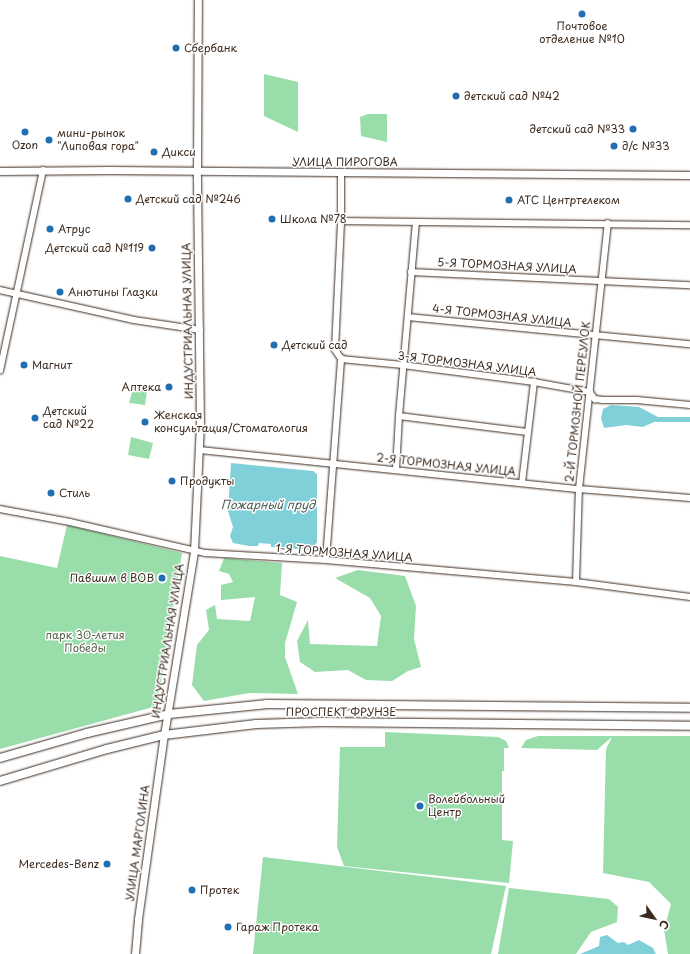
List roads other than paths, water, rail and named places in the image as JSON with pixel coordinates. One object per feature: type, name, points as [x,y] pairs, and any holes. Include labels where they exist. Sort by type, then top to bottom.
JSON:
[{"type":"main road","name":"ПРОСПЕКТ ФРУНЗЕ","points":[[0,758],[87,733],[169,714],[267,704],[690,708]]},
{"type":"main road","name":"ПРОСПЕКТ ФРУНЗЕ","points":[[0,781],[107,749],[164,734],[256,724],[322,722],[690,726]]},
{"type":"street","name":"ИНДУСТРИАЛЬНАЯ УЛИЦА","points":[[164,734],[169,714],[194,551],[200,450],[200,330],[197,172],[198,0]]},
{"type":"street","name":"УЛИЦА ПИРОГОВА","points":[[0,171],[690,175]]},
{"type":"street","points":[[0,370],[43,171]]},
{"type":"street","points":[[326,560],[341,359],[336,350],[341,221],[341,173]]},
{"type":"street","points":[[341,221],[690,225]]},
{"type":"street","points":[[396,470],[399,416],[416,223]]},
{"type":"street","name":"2-Й ТОРМОЗНОЙ ПЕРЕУЛОК","points":[[576,582],[579,489],[608,224]]},
{"type":"street","name":"5-Я ТОРМОЗНАЯ УЛИЦА","points":[[411,272],[690,285]]},
{"type":"street","points":[[0,290],[134,320],[200,330]]},
{"type":"street","name":"4-Я ТОРМОЗНАЯ УЛИЦА","points":[[408,317],[690,344]]},
{"type":"street","name":"3-Я ТОРМОЗНАЯ УЛИЦА","points":[[341,359],[404,365],[534,382],[590,392],[595,398],[604,400],[638,400],[690,405]]},
{"type":"street","points":[[522,482],[534,382]]},
{"type":"street","points":[[399,416],[527,432]]},
{"type":"street","name":"2-Я ТОРМОЗНАЯ УЛИЦА","points":[[200,450],[579,489],[690,498]]},
{"type":"street","name":"1-Я ТОРМОЗНАЯ УЛИЦА","points":[[0,509],[75,523],[194,551],[326,560],[576,582],[690,597]]},
{"type":"street","name":"УЛИЦА МАРГОЛИНА","points":[[135,954],[138,919],[164,734]]},
{"type":"water","points":[[611,405],[639,407],[658,417],[690,417],[690,422],[654,422],[643,427],[626,425],[604,428],[601,418],[603,409]]},
{"type":"water","name":"Пожарный пруд","points":[[231,463],[313,471],[317,474],[317,542],[312,550],[271,547],[271,544],[259,543],[258,546],[249,546],[233,543],[230,536],[233,527],[228,511]]},
{"type":"water","points":[[607,935],[618,943],[624,942],[628,945],[639,940],[653,948],[656,954],[580,954],[599,946],[600,937]]},
{"type":"place","name":"Почтовое отделение №10","points":[[582,14]]},
{"type":"place","name":"Сбербанк","points":[[176,48]]},
{"type":"place","name":"детский сад №42","points":[[456,96]]},
{"type":"place","name":"детский сад №33","points":[[633,129]]},
{"type":"place","name":"Ozon","points":[[25,132]]},
{"type":"place","name":"мини-рынок \"Липовая гора\"","points":[[49,140]]},
{"type":"place","name":"д/с №33","points":[[614,146]]},
{"type":"place","name":"Дикси","points":[[154,152]]},
{"type":"place","name":"Детский сад №246","points":[[128,199]]},
{"type":"place","name":"АТС Центртелеком","points":[[509,200]]},
{"type":"place","name":"Школа №78","points":[[272,219]]},
{"type":"place","name":"Атрус","points":[[50,229]]},
{"type":"place","name":"Детский сад №119","points":[[152,248]]},
{"type":"place","name":"Анютины Глазки","points":[[60,292]]},
{"type":"place","name":"Детский сад","points":[[274,345]]},
{"type":"place","name":"Магнит","points":[[24,365]]},
{"type":"place","name":"Аптека","points":[[169,387]]},
{"type":"place","name":"Детский сад №22","points":[[35,418]]},
{"type":"place","name":"Женская консультация/Стоматология","points":[[145,422]]},
{"type":"place","name":"Продукты","points":[[172,481]]},
{"type":"place","name":"Стиль","points":[[51,493]]},
{"type":"place","name":"Павшим в ВОВ","points":[[162,578]]},
{"type":"place","name":"Волейбольный Центр","points":[[420,806]]},
{"type":"place","name":"Mercedes-Benz","points":[[107,864]]},
{"type":"place","name":"Протек","points":[[192,890]]},
{"type":"place","name":"Гараж Протека","points":[[228,927]]},
{"type":"park label","name":"парк 30-летия Победы","points":[[85,642]]}]
